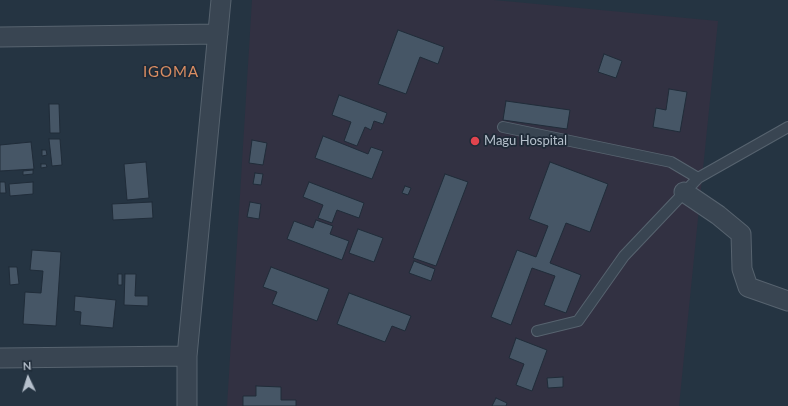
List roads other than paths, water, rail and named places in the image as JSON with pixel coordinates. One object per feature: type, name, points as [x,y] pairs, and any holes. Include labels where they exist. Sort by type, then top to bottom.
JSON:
[{"type":"street","points":[[186,406],[187,356],[221,0]]},
{"type":"street","points":[[0,37],[218,34]]},
{"type":"street","points":[[684,192],[718,215],[741,234],[742,269],[748,287],[788,301]]},
{"type":"street","points":[[0,358],[187,356]]},
{"type":"lane","points":[[503,126],[671,162],[698,178]]},
{"type":"lane","points":[[538,331],[578,321],[624,256],[698,178],[788,127]]},
{"type":"place","name":"Magu Hospital","points":[[475,141]]},
{"type":"district","name":"IGOMA","points":[[171,72]]}]
